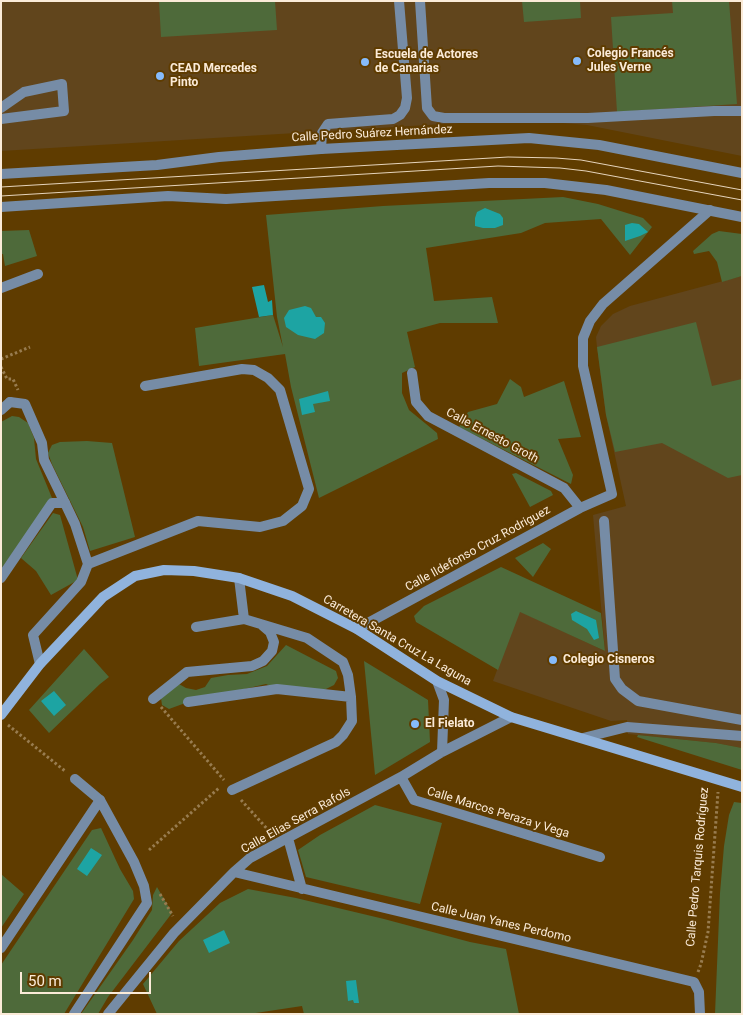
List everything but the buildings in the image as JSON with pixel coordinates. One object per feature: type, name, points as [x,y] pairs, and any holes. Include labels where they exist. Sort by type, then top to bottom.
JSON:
[{"type":"main road","name":"Carretera Santa Cruz La Laguna","points":[[1,715],[40,664],[103,597],[135,576],[164,570],[194,572],[239,578],[292,596],[358,630],[437,681],[511,717],[742,787]]},
{"type":"street","points":[[321,149],[322,133],[328,124],[390,120],[397,117],[405,108],[407,98],[399,1]]},
{"type":"street","points":[[420,1],[427,108],[433,116],[444,118],[588,118],[742,111]]},
{"type":"street","points":[[1,108],[24,92],[62,84],[64,111],[1,119]]},
{"type":"street","name":"Calle Pedro Suárez Hernández","points":[[1,174],[157,166],[219,156],[321,149],[529,138],[599,145],[742,173]]},
{"type":"street","points":[[1,207],[168,196],[226,199],[489,183],[545,183],[606,190],[742,217]]},
{"type":"street","name":"Calle Ildefonso Cruz Rodriguez","points":[[358,630],[580,508],[612,494],[583,366],[584,338],[590,321],[603,304],[710,210]]},
{"type":"street","points":[[1,288],[38,274]]},
{"type":"street","points":[[88,564],[198,521],[260,527],[283,521],[302,506],[309,489],[280,390],[268,378],[254,370],[242,370],[145,386]]},
{"type":"street","name":"Calle Ernesto Groth","points":[[412,373],[416,402],[428,416],[564,488],[580,508]]},
{"type":"street","points":[[1,410],[10,402],[25,404],[42,442],[44,460],[75,524],[88,564],[81,582],[33,636],[40,664]]},
{"type":"street","points":[[1,578],[52,503],[65,503]]},
{"type":"street","points":[[583,738],[627,727],[740,736],[740,720],[638,701],[622,688],[615,679],[604,521]]},
{"type":"street","points":[[239,578],[244,619]]},
{"type":"street","points":[[196,627],[244,619],[307,638],[343,662],[348,675],[352,721],[336,742],[232,790]]},
{"type":"street","points":[[153,698],[187,672],[252,666],[263,660],[272,651],[274,642],[270,632],[263,626]]},
{"type":"street","points":[[437,681],[444,700],[442,752]]},
{"type":"street","points":[[188,702],[277,689],[351,697]]},
{"type":"street","name":"Calle Elias Serra Rafols","points":[[108,1014],[180,928],[250,858],[401,777],[442,752],[511,717]]},
{"type":"street","name":"Calle Marcos Peraza y Vega","points":[[401,777],[414,800],[600,857]]},
{"type":"street","points":[[74,1014],[147,903],[144,886],[134,862],[100,800],[75,779]]},
{"type":"street","points":[[1,948],[100,800]]},
{"type":"street","points":[[284,840],[302,889]]},
{"type":"street","name":"Calle Juan Yanes Perdomo","points":[[234,872],[694,982]]},
{"type":"street","points":[[694,982],[699,992],[700,1014]]},
{"type":"path","points":[[1,359],[30,347]]},
{"type":"path","points":[[1,367],[7,379],[13,379],[25,404]]},
{"type":"path","points":[[149,850],[226,782],[153,698]]},
{"type":"path","points":[[1,720],[75,779]]},
{"type":"path","name":"Calle Pedro Tarquis Rodríguez","points":[[694,982],[701,964],[708,932],[718,808],[718,779]]},
{"type":"path","points":[[232,790],[284,840]]},
{"type":"path","points":[[144,886],[157,887],[180,928]]},
{"type":"shaded area","points":[[1,1],[742,1],[742,156],[587,125],[538,121],[476,122],[1,151]]},
{"type":"shaded area","points":[[742,276],[742,748],[716,743],[628,734],[627,720],[611,721],[493,681],[519,611],[605,651],[593,515],[626,506],[606,415],[596,337],[601,326],[613,314],[630,306]]},
{"type":"green space","points":[[159,1],[275,1],[277,30],[161,37]]},
{"type":"green space","points":[[522,1],[580,1],[581,18],[524,22]]},
{"type":"green space","points":[[672,1],[729,1],[737,104],[617,112],[611,17],[673,13]]},
{"type":"green space","points":[[563,197],[598,204],[643,218],[652,227],[630,255],[601,219],[545,223],[521,233],[426,248],[434,301],[492,297],[498,323],[440,323],[407,332],[415,367],[402,373],[402,393],[409,410],[437,433],[438,439],[319,498],[291,387],[285,354],[199,366],[195,328],[273,315],[283,347],[277,317],[266,215],[383,206]]},
{"type":"green space","points":[[29,230],[37,256],[5,266],[3,254],[1,254],[1,231]]},
{"type":"green space","points":[[719,231],[742,234],[742,276],[722,282],[717,262],[709,251],[694,254],[693,251],[712,234]]},
{"type":"green space","points":[[696,322],[712,386],[742,379],[742,475],[728,478],[662,443],[615,452],[606,415],[597,347]]},
{"type":"green space","points":[[510,379],[521,387],[524,397],[564,381],[581,437],[558,439],[573,475],[571,484],[459,427],[468,412],[497,404]]},
{"type":"green space","points":[[12,416],[19,417],[28,423],[34,438],[36,459],[52,498],[1,569],[1,422]]},
{"type":"green space","points":[[87,441],[112,443],[135,537],[90,551],[83,527],[48,453],[52,445],[60,442]]},
{"type":"green space","points":[[516,473],[551,491],[553,495],[530,507],[512,474]]},
{"type":"green space","points":[[53,513],[60,515],[78,580],[51,595],[36,571],[21,558]]},
{"type":"green space","points":[[543,543],[551,549],[533,577],[515,558]]},
{"type":"green space","points":[[501,567],[601,613],[605,651],[520,612],[498,670],[416,622],[414,616],[424,606]]},
{"type":"green space","points":[[286,645],[336,671],[338,678],[334,685],[326,689],[277,689],[266,684],[188,702],[169,709],[162,705],[161,698],[179,684],[196,690],[205,687],[211,678],[247,674],[267,666]]},
{"type":"green space","points":[[84,649],[109,677],[49,733],[29,710]]},
{"type":"green space","points":[[364,661],[428,700],[430,742],[375,775]]},
{"type":"green space","points":[[638,735],[716,743],[742,748],[742,770],[637,737]]},
{"type":"green space","points":[[734,802],[742,803],[742,1014],[715,1014],[724,846],[729,815]]},
{"type":"green space","points":[[375,805],[442,823],[420,904],[306,877],[298,850],[320,835]]},
{"type":"green space","points":[[101,828],[120,869],[133,891],[134,899],[64,1014],[1,1014],[1,965],[92,830]]},
{"type":"green space","points":[[1,874],[24,894],[1,928]]},
{"type":"green space","points":[[157,887],[172,913],[108,997],[98,1014],[81,1014],[152,910],[153,895]]},
{"type":"green space","points":[[248,889],[296,898],[470,942],[506,949],[519,1014],[304,1014],[302,1006],[249,1014],[157,1014],[143,984],[179,941],[220,903]]},
{"type":"water","points":[[485,208],[500,214],[503,218],[503,225],[495,228],[475,226],[477,212]]},
{"type":"water","points":[[639,224],[648,232],[625,241],[625,225]]},
{"type":"water","points":[[264,285],[268,302],[272,300],[273,315],[259,317],[252,287]]},
{"type":"water","points":[[305,306],[311,308],[316,317],[321,317],[325,323],[324,333],[315,339],[298,335],[286,327],[284,318],[289,310]]},
{"type":"water","points":[[328,391],[330,401],[313,404],[315,412],[302,415],[299,399]]},
{"type":"water","points":[[576,611],[596,620],[599,638],[594,640],[587,629],[572,620],[571,614]]},
{"type":"water","points":[[54,691],[66,705],[54,716],[41,701]]},
{"type":"water","points":[[91,848],[102,855],[87,876],[77,869]]},
{"type":"water","points":[[224,930],[230,943],[209,953],[203,940]]},
{"type":"water","points":[[356,980],[359,1003],[354,1003],[353,1000],[348,1001],[346,981]]},
{"type":"tram line","points":[[1,187],[508,157],[581,160],[742,190]]},
{"type":"tram line","points":[[1,196],[498,166],[560,168],[586,171],[742,200]]},
{"type":"place","name":"Colegio Francés Jules Verne","points":[[577,61]]},
{"type":"place","name":"Escuela de Actores de Canarias","points":[[365,62]]},
{"type":"place","name":"CEAD Mercedes Pinto","points":[[160,76]]},
{"type":"place","name":"Colegio Cisneros","points":[[553,660]]},
{"type":"place","name":"El Fielato","points":[[415,724]]}]
